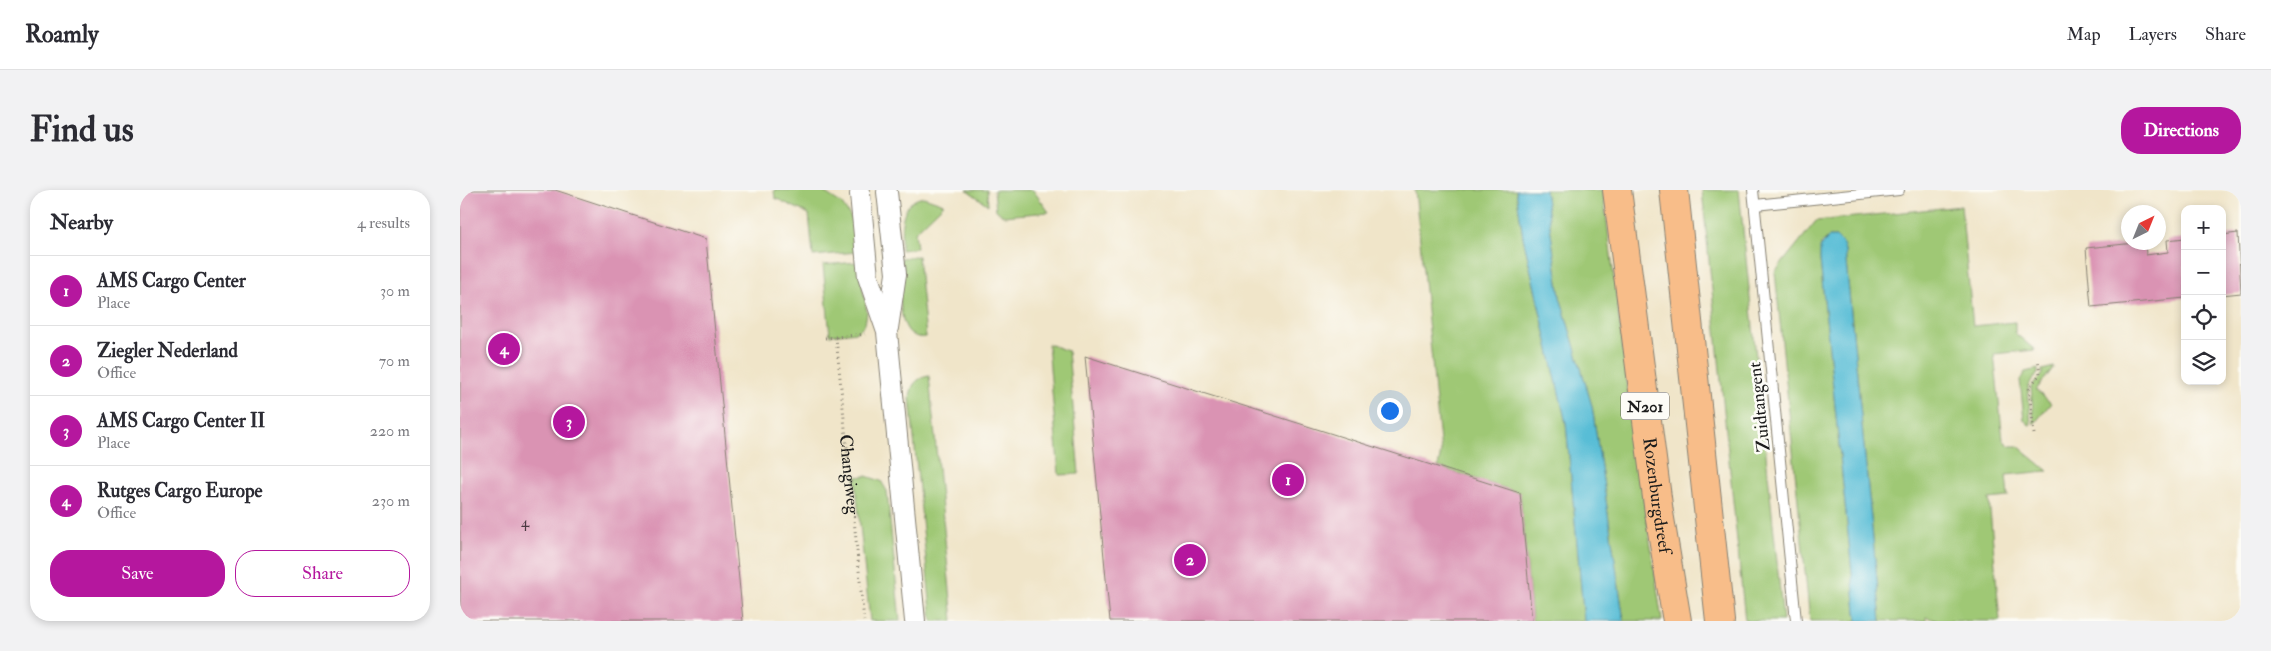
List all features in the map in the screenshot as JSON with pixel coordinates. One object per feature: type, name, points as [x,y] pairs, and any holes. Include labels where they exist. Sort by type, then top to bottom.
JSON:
[{"type":"highway","name":"Rozenburgdreef","points":[[1617,190],[1658,503],[1677,621]]},
{"type":"highway","name":"N201","points":[[1676,197],[1698,430],[1720,621]]},
{"type":"street","points":[[887,332],[896,274],[890,191],[874,195],[852,192],[868,277],[887,332],[915,621]]},
{"type":"lane","name":"Zuidtangent","points":[[1753,190],[1796,621]]},
{"type":"lane","points":[[1755,205],[1899,190]]},
{"type":"path","name":"Changiweg","points":[[825,338],[836,337],[864,621]]},
{"type":"path","points":[[2034,434],[2029,388],[2040,374],[2038,359]]},
{"type":"green space","points":[[774,190],[821,190],[842,204],[852,219],[857,252],[813,256],[809,214],[775,198]]},
{"type":"green space","points":[[967,190],[987,190],[988,205]]},
{"type":"green space","points":[[994,190],[1033,190],[1049,212],[1004,216],[996,210]]},
{"type":"green space","points":[[1415,190],[1516,190],[1523,237],[1566,423],[1584,621],[1532,621],[1520,493],[1438,467],[1441,452]]},
{"type":"green space","points":[[1545,190],[1603,190],[1629,399],[1662,621],[1624,621],[1592,406],[1560,297]]},
{"type":"green space","points":[[1702,190],[1739,190],[1783,621],[1745,621]]},
{"type":"green space","points":[[924,197],[944,204],[915,232],[917,248],[901,250],[903,217],[906,210],[910,204]]},
{"type":"green space","points":[[1961,206],[1973,326],[2015,322],[2015,333],[2035,350],[1994,354],[2003,440],[2010,446],[2018,446],[2048,471],[2006,475],[2008,497],[1989,499],[2000,621],[1939,621],[1926,617],[1926,621],[1881,621],[1845,251],[1836,237],[1828,237],[1821,244],[1820,260],[1857,621],[1810,621],[1775,272],[1816,221]]},
{"type":"green space","points":[[918,256],[926,337],[915,336],[908,330],[903,320],[901,307],[901,258]]},
{"type":"green space","points":[[858,262],[867,312],[865,324],[857,332],[830,335],[823,265]]},
{"type":"green space","points":[[1048,344],[1068,351],[1079,474],[1059,475]]},
{"type":"green space","points":[[2054,367],[2036,390],[2051,403],[2034,424],[2031,387],[2042,374],[2042,370]]},
{"type":"green space","points":[[2038,369],[2038,373],[2028,386],[2031,425],[2029,425],[2024,420],[2020,380],[2025,372]]},
{"type":"green space","points":[[929,376],[953,621],[932,621],[910,398],[915,383],[921,378]]},
{"type":"green space","points":[[866,476],[881,481],[887,491],[900,621],[870,621],[855,477]]},
{"type":"water","points":[[1516,190],[1545,190],[1560,297],[1592,406],[1624,621],[1584,621],[1566,423],[1523,237]]},
{"type":"water","points":[[1828,237],[1836,237],[1843,244],[1845,251],[1881,621],[1857,621],[1820,260],[1820,248]]},
{"type":"building","points":[[460,190],[555,190],[706,239],[743,621],[460,621]]},
{"type":"building","points":[[2238,233],[2241,293],[2226,295],[2226,234]]},
{"type":"building","points":[[2181,238],[2181,298],[2091,307],[2086,248],[2121,244],[2121,250],[2146,250],[2146,255],[2168,252],[2167,240]]},
{"type":"building","points":[[1085,356],[1520,493],[1532,621],[1110,621]]},
{"type":"place","name":"Rutges Cargo Europe","points":[[504,349]]},
{"type":"place","name":"AMS Cargo Center II","points":[[569,422]]},
{"type":"place","name":"AMS Cargo Center","points":[[1288,480]]},
{"type":"place","name":"Ziegler Nederland","points":[[1190,560]]}]
